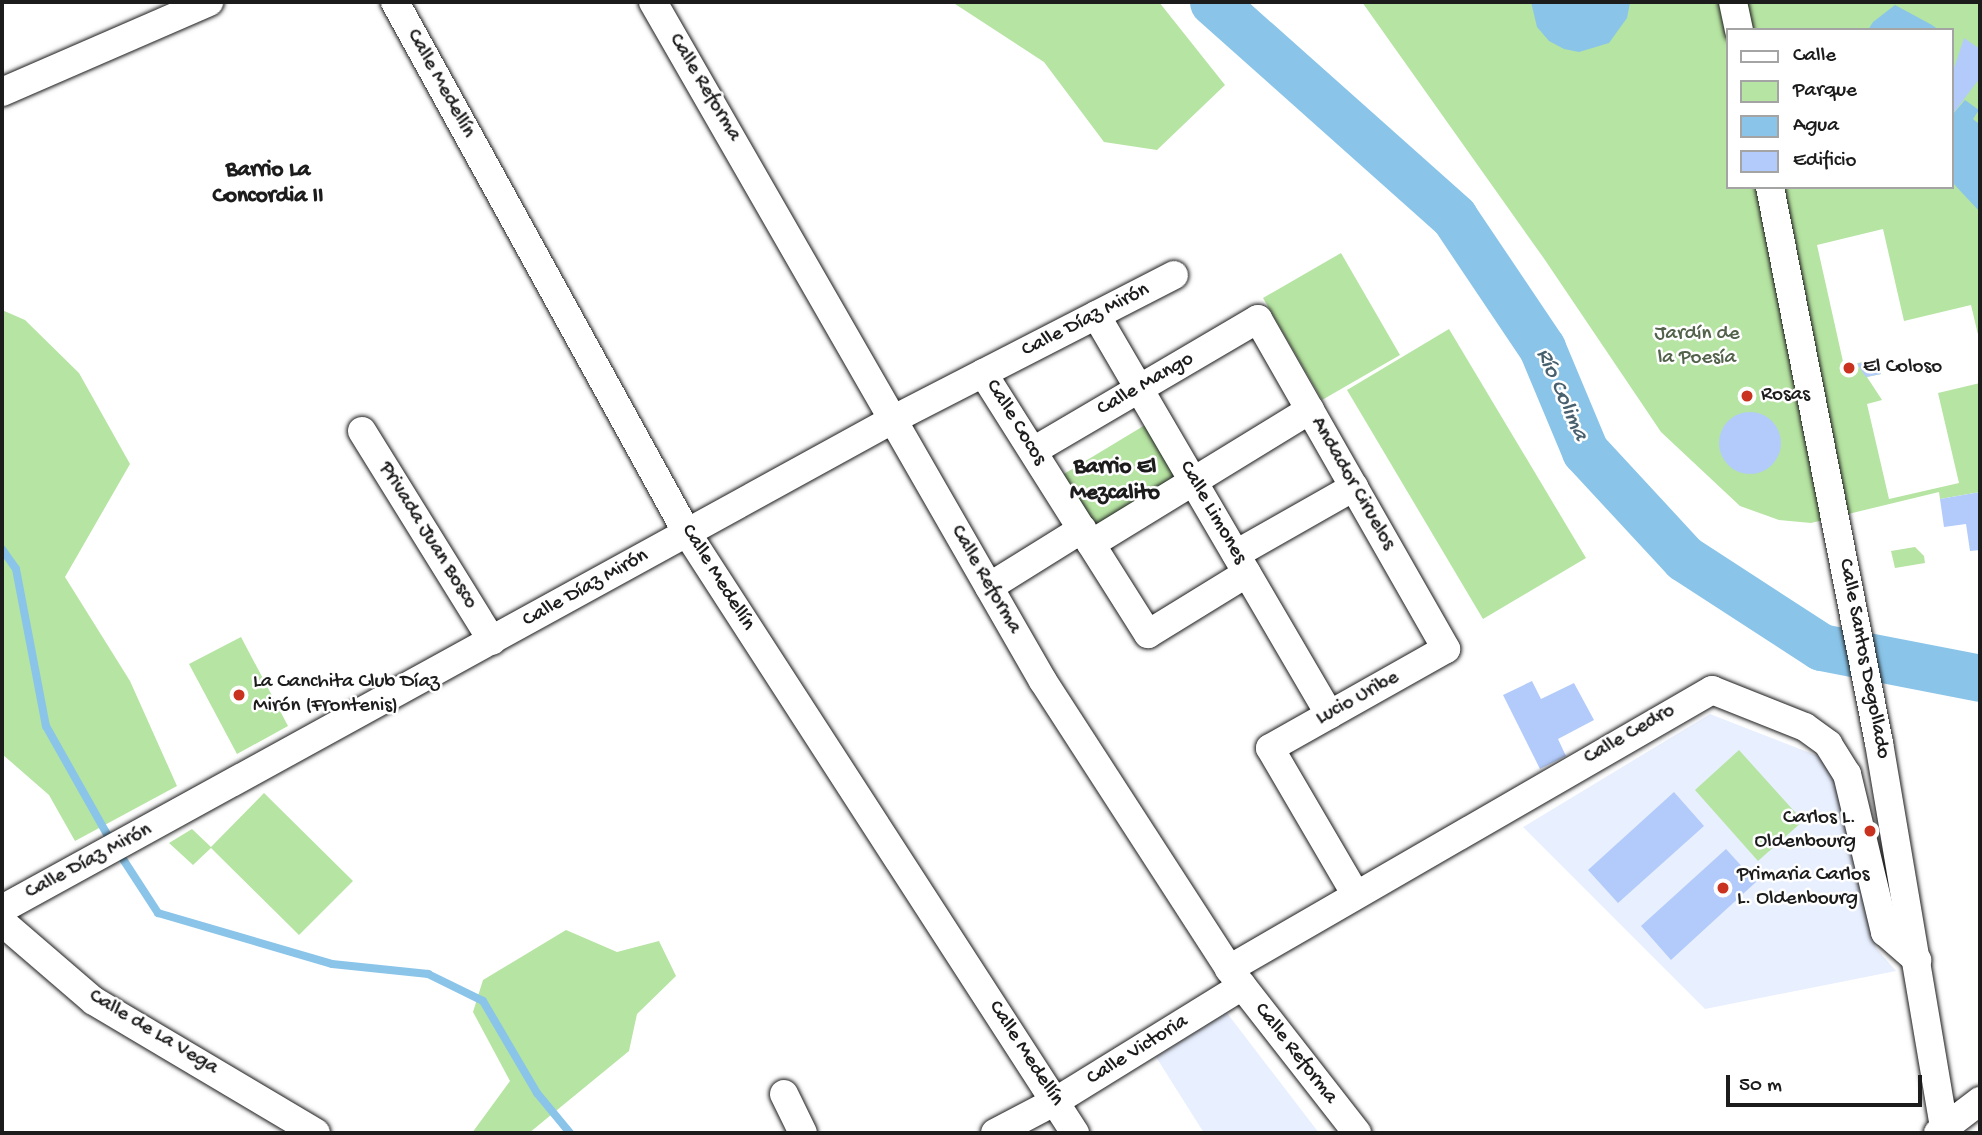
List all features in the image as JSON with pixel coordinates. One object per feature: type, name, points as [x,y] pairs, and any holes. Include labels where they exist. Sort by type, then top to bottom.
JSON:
[{"type":"street","points":[[2,92],[209,2]]},
{"type":"street","name":"Calle Medellín","points":[[395,2],[687,533],[1075,1133]]},
{"type":"street","name":"Calle Reforma","points":[[653,2],[1043,681],[1236,977],[1357,1133]]},
{"type":"street","points":[[1733,2],[1739,28]]},
{"type":"street","name":"Calle Santos Degollado","points":[[1770,189],[1879,743],[1917,960],[1942,1132]]},
{"type":"street","name":"Calle Díaz Mirón","points":[[2,909],[100,858],[892,419],[1174,275]]},
{"type":"street","name":"Calle Limones","points":[[1096,315],[1330,715]]},
{"type":"street","name":"Calle Mango","points":[[1033,451],[1258,319]]},
{"type":"street","name":"Andador Ciruelos","points":[[1258,319],[1446,649]]},
{"type":"street","name":"Calle Cocos","points":[[984,373],[1148,634],[1241,564]]},
{"type":"street","points":[[989,587],[1193,481],[1310,410]]},
{"type":"street","name":"Privada Juan Bosco","points":[[362,431],[492,641]]},
{"type":"street","points":[[1241,564],[1354,487]]},
{"type":"street","name":"Lucio Uribe","points":[[1356,895],[1270,748],[1446,649]]},
{"type":"street","name":"Calle Cedro","points":[[1236,977],[1356,895],[1712,690],[1805,727],[1828,744],[1847,774],[1885,932],[1917,960]]},
{"type":"street","name":"Calle de La Vega","points":[[2,922],[94,1001],[315,1132]]},
{"type":"street","name":"Calle Victoria","points":[[995,1133],[1056,1101],[1236,977]]},
{"type":"street","points":[[784,1094],[803,1133]]},
{"type":"street","points":[[1942,1132],[1980,1101]]},
{"type":"shaded area","name":"Primaria Carlos L. Oldenbourg","points":[[1710,714],[1818,756],[1841,785],[1876,948],[1896,971],[1705,1009],[1523,827]]},
{"type":"shaded area","points":[[1227,1013],[1319,1133],[1204,1133],[1156,1057]]},
{"type":"green space","points":[[952,2],[1159,2],[1225,85],[1157,150],[1104,142],[1044,62]]},
{"type":"green space","name":"Jardín de la Poesía","points":[[1362,2],[1980,2],[1980,343],[1971,305],[1904,321],[1883,229],[1817,245],[1844,366],[1872,360],[1881,374],[1867,377],[1882,400],[1867,404],[1889,499],[1959,483],[1938,393],[1980,383],[1980,492],[1940,499],[1939,492],[1811,523],[1779,520],[1740,506],[1661,432],[1545,260]]},
{"type":"green space","points":[[1341,253],[1400,355],[1322,400],[1263,298]]},
{"type":"green space","points":[[2,310],[25,320],[79,373],[130,464],[65,577],[130,681],[177,786],[75,841],[49,795],[2,754]]},
{"type":"green space","points":[[1449,329],[1586,558],[1483,619],[1347,390]]},
{"type":"green space","points":[[1150,422],[1184,478],[1093,533],[1059,477]]},
{"type":"green space","points":[[1915,547],[1924,556],[1925,563],[1895,568],[1891,551]]},
{"type":"green space","name":"La Canchita Club Díaz Mirón (Frontenis)","points":[[241,637],[288,726],[237,754],[189,664]]},
{"type":"green space","points":[[1739,750],[1803,821],[1758,861],[1695,790]]},
{"type":"green space","points":[[264,793],[353,881],[299,935],[211,848],[193,865],[169,843],[192,829],[211,847]]},
{"type":"green space","points":[[566,930],[617,952],[659,941],[676,976],[637,1014],[629,1051],[529,1133],[472,1133],[510,1081],[473,1012],[483,980]]},
{"type":"water","points":[[1531,2],[1630,3],[1627,18],[1609,43],[1579,52],[1564,49],[1549,41],[1537,27]]},
{"type":"water","points":[[1895,5],[1936,28],[1869,28]]},
{"type":"water","points":[[1965,100],[1979,110],[1973,119],[1978,123],[1980,120],[1980,212],[1954,184],[1954,113]]},
{"type":"building","points":[[1964,38],[1980,49],[1980,78],[1954,112],[1954,68]]},
{"type":"building","points":[[1872,360],[1881,374],[1866,377],[1857,364]]},
{"type":"building","points":[[1750,412],[1772,421],[1781,443],[1772,465],[1750,474],[1728,465],[1719,443],[1728,421]]},
{"type":"building","points":[[1980,492],[1980,550],[1970,551],[1966,524],[1944,527],[1940,499]]},
{"type":"building","points":[[1532,681],[1541,699],[1574,683],[1594,720],[1558,739],[1566,756],[1540,769],[1503,695]]},
{"type":"building","points":[[1674,792],[1704,826],[1618,903],[1588,870]]},
{"type":"building","points":[[1726,849],[1756,882],[1671,960],[1641,926]]},
{"type":"waterway","name":"Río Colima","points":[[1213,2],[1454,217],[1542,348],[1585,451],[1684,558],[1821,647],[1980,678]]},
{"type":"waterway","points":[[2,549],[16,569],[46,726],[108,836],[158,913],[332,964],[428,974],[483,1001],[537,1093],[570,1133]]},
{"type":"place","name":"El Coloso","points":[[1849,368]]},
{"type":"place","name":"Rosas","points":[[1747,396]]},
{"type":"place","name":"La Canchita Club Díaz Mirón (Frontenis)","points":[[239,695]]},
{"type":"place","name":"Carlos L. Oldenbourg","points":[[1870,831]]},
{"type":"place","name":"Primaria Carlos L. Oldenbourg","points":[[1723,888]]},
{"type":"district","name":"Barrio La Concordia II","points":[[268,184]]},
{"type":"district","name":"Barrio El Mezcalito","points":[[1115,481]]}]
